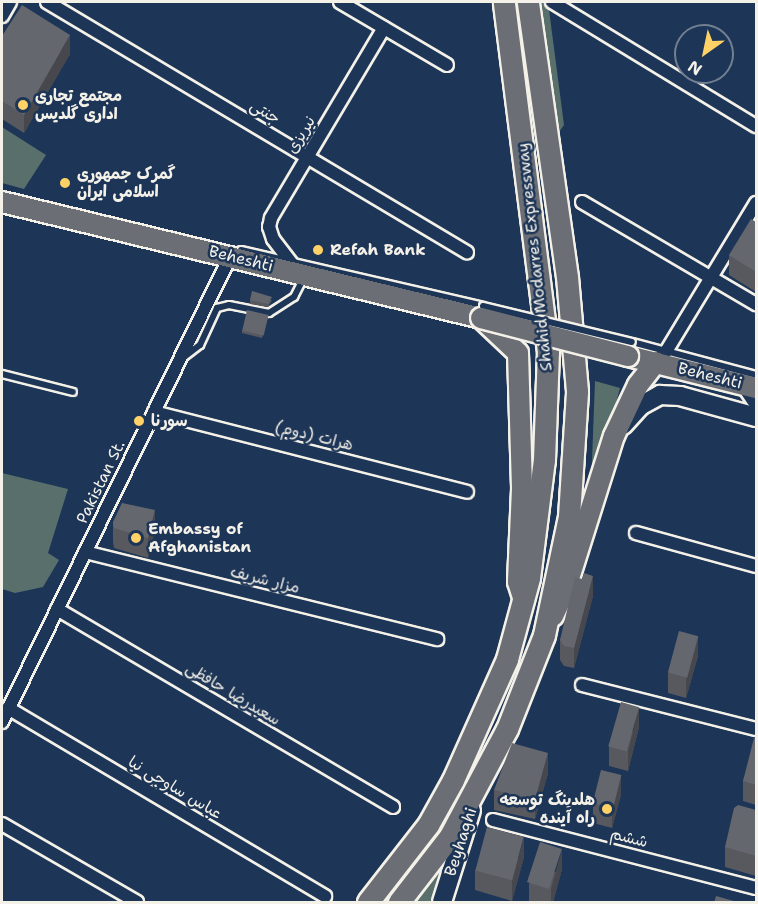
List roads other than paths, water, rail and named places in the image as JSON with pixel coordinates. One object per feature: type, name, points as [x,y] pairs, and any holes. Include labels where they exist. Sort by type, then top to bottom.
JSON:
[{"type":"highway","name":"Shahid Modarres Expressway","points":[[368,903],[428,825],[453,780],[507,659],[524,600],[544,460],[548,352],[504,2]]},
{"type":"highway","name":"Shahid Modarres Expressway","points":[[399,903],[450,836],[481,781],[525,688],[544,635],[569,516],[577,391],[567,278],[528,2]]},
{"type":"main road","name":"Beheshti","points":[[6,198],[661,356],[754,387]]},
{"type":"main road","points":[[482,312],[518,353],[522,489],[518,582],[524,600]]},
{"type":"main road","points":[[544,635],[566,588],[614,436],[638,385],[661,356]]},
{"type":"main road","points":[[614,436],[640,406],[660,395],[680,396],[756,417]]},
{"type":"main road","name":"Beyhaghi","points":[[442,903],[481,781]]},
{"type":"street","points":[[2,16],[10,2]]},
{"type":"street","name":"جنتی","points":[[47,2],[466,252]]},
{"type":"street","points":[[340,2],[447,65]]},
{"type":"street","points":[[552,2],[756,126]]},
{"type":"street","name":"نیریزی","points":[[297,270],[273,239],[269,223],[384,28]]},
{"type":"street","points":[[582,202],[756,304]]},
{"type":"street","points":[[661,356],[756,203]]},
{"type":"street","name":"Pakistan St.","points":[[2,722],[179,361],[226,250]]},
{"type":"street","name":"هرات (دوم)","points":[[154,412],[467,492]]},
{"type":"street","points":[[636,533],[756,566]]},
{"type":"street","name":"مزار شریف","points":[[85,552],[437,639]]},
{"type":"street","name":"سعیدرضا حافظی","points":[[57,609],[393,807]]},
{"type":"street","points":[[582,685],[756,729]]},
{"type":"street","name":"عباس ساوجی نیا","points":[[8,708],[325,897]]},
{"type":"street","name":"ششم","points":[[493,820],[756,888]]},
{"type":"street","points":[[2,824],[137,903]]},
{"type":"lane","points":[[179,361],[200,345],[217,308],[229,305],[269,313],[294,297],[297,270]]},
{"type":"lane","points":[[2,374],[74,392]]},
{"type":"place","name":"مجتمع تجاری اداری گلدیس","points":[[23,105]]},
{"type":"place","name":"گمرک جمهوری اسلامی ایران","points":[[65,183]]},
{"type":"place","name":"Refah Bank","points":[[318,250]]},
{"type":"place","name":"سورنا","points":[[139,421]]},
{"type":"place","name":"Embassy of Afghanistan","points":[[136,538]]},
{"type":"place","name":"هلدینگ توسعه راه آینده","points":[[607,809]]}]
